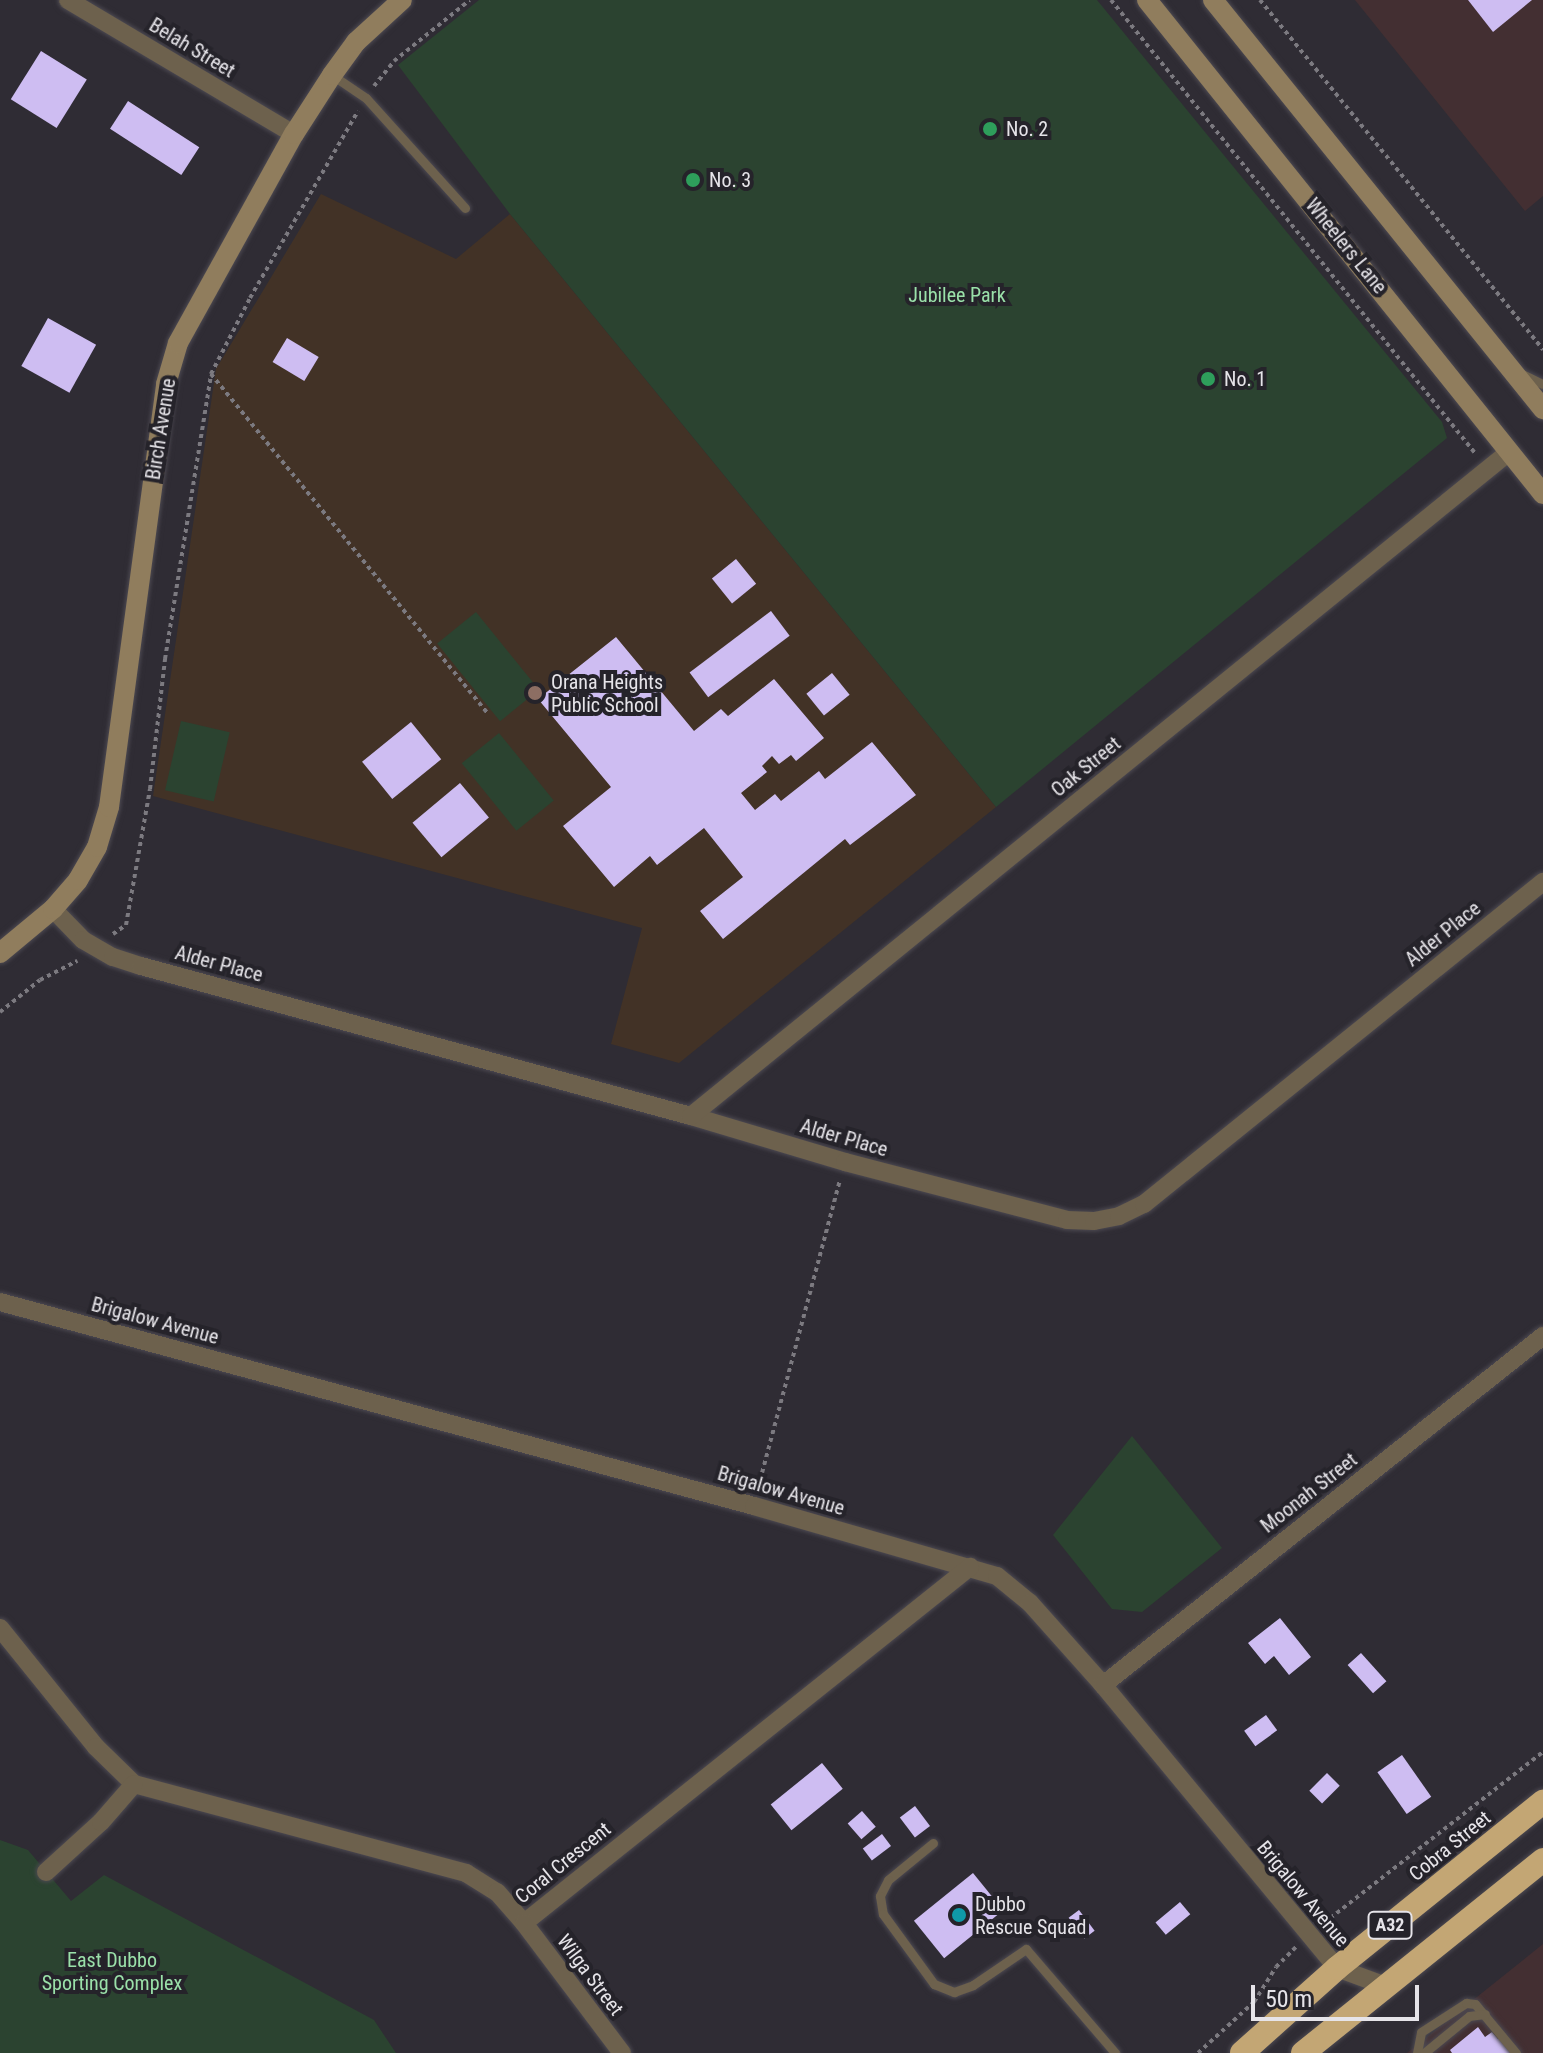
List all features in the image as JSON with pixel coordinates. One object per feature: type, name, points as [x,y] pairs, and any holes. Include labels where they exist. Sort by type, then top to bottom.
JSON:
[{"type":"highway","name":"Cobra Street","points":[[1242,2053],[1337,1968],[1543,1802]]},
{"type":"highway","name":"A32","points":[[1312,2050],[1386,1986],[1543,1860]]},
{"type":"main road","name":"Birch Avenue","points":[[0,953],[53,909],[78,880],[97,847],[109,807],[166,384],[178,343],[294,134],[332,75],[356,42],[402,0]]},
{"type":"main road","name":"Wheelers Lane","points":[[1147,0],[1543,494]]},
{"type":"main road","points":[[1213,0],[1543,409]]},
{"type":"street","name":"Belah Street","points":[[68,0],[294,134]]},
{"type":"street","name":"Oak Street","points":[[691,1116],[1509,452]]},
{"type":"street","name":"Alder Place","points":[[53,909],[83,940],[113,957],[141,966],[691,1116],[845,1162],[1067,1220],[1094,1221],[1119,1216],[1144,1204],[1543,882]]},
{"type":"street","name":"Brigalow Avenue","points":[[0,1302],[754,1506],[997,1576],[1030,1603],[1103,1685],[1337,1968],[1386,1986]]},
{"type":"street","name":"Moonah Street","points":[[1103,1685],[1543,1336]]},
{"type":"street","name":"Coral Crescent","points":[[0,1628],[96,1747],[134,1784],[466,1873],[497,1892],[524,1923],[970,1567]]},
{"type":"street","points":[[46,1872],[101,1822],[134,1784]]},
{"type":"street","name":"Wilga Street","points":[[524,1923],[622,2053]]},
{"type":"lane","points":[[332,75],[366,98],[465,208]]},
{"type":"lane","points":[[1509,368],[1543,384]]},
{"type":"lane","points":[[933,1843],[888,1880],[880,1896],[883,1914],[934,1984],[954,1992],[973,1985],[1026,1949],[1115,2053]]},
{"type":"lane","points":[[1417,2053],[1421,2032],[1460,2003],[1475,2004],[1516,2053]]},
{"type":"lane","points":[[1424,2053],[1469,2016],[1485,2014]]},
{"type":"path","points":[[0,1012],[40,980],[68,967],[126,925],[150,789],[165,659],[211,374],[250,298],[366,98],[394,61],[470,0]]},
{"type":"path","points":[[1111,0],[1488,469]]},
{"type":"path","points":[[1260,0],[1543,350]]},
{"type":"path","points":[[211,374],[487,713]]},
{"type":"path","points":[[754,1506],[845,1162]]},
{"type":"path","points":[[1198,2053],[1254,2002],[1276,1967],[1309,1935],[1543,1752]]},
{"type":"shaded area","points":[[1355,0],[1543,0],[1543,196],[1525,211]]},
{"type":"shaded area","name":"Orana Heights Public School","points":[[321,194],[456,259],[510,214],[996,807],[679,1063],[611,1044],[642,928],[153,796],[216,369]]},
{"type":"shaded area","points":[[1543,1944],[1543,2053],[1407,2053]]},
{"type":"green space","name":"Jubilee Park","points":[[479,0],[1097,0],[1442,422],[1447,438],[996,807],[510,214],[398,65]]},
{"type":"green space","points":[[476,612],[539,690],[500,721],[437,643]]},
{"type":"green space","points":[[181,721],[230,732],[214,801],[165,790]]},
{"type":"green space","points":[[499,733],[554,801],[516,831],[462,763]]},
{"type":"green space","points":[[1132,1436],[1222,1548],[1142,1612],[1112,1609],[1053,1535]]},
{"type":"green space","name":"East Dubbo Sporting Complex","points":[[0,1840],[28,1850],[71,1901],[104,1875],[374,2020],[396,2053],[0,2053]]},
{"type":"building","points":[[1468,0],[1532,0],[1493,32]]},
{"type":"building","points":[[41,51],[87,80],[57,128],[11,99]]},
{"type":"building","points":[[128,101],[199,147],[181,175],[110,129]]},
{"type":"building","points":[[48,318],[96,345],[69,393],[21,366]]},
{"type":"building","points":[[287,338],[319,357],[304,381],[273,362]]},
{"type":"building","points":[[736,559],[756,584],[732,603],[712,579]]},
{"type":"building","points":[[771,611],[790,636],[708,697],[690,672]]},
{"type":"building","points":[[616,637],[694,731],[721,709],[728,716],[774,679],[824,738],[796,761],[791,755],[779,764],[772,756],[762,766],[767,772],[741,793],[755,810],[775,794],[781,801],[819,771],[825,779],[872,742],[916,795],[850,845],[845,839],[723,939],[700,911],[743,877],[704,828],[657,865],[650,856],[614,887],[563,826],[611,787],[538,699]]},
{"type":"building","points":[[832,673],[850,695],[824,716],[806,694]]},
{"type":"building","points":[[411,722],[441,759],[392,799],[362,762]]},
{"type":"building","points":[[460,783],[489,817],[441,857],[413,823]]},
{"type":"building","points":[[1280,1618],[1311,1657],[1289,1675],[1274,1656],[1265,1664],[1248,1643]]},
{"type":"building","points":[[1361,1653],[1386,1681],[1373,1693],[1348,1665]]},
{"type":"building","points":[[1266,1715],[1277,1730],[1255,1746],[1244,1731]]},
{"type":"building","points":[[1402,1755],[1431,1797],[1407,1814],[1377,1772]]},
{"type":"building","points":[[822,1763],[843,1789],[791,1830],[771,1805]]},
{"type":"building","points":[[1327,1773],[1340,1786],[1322,1803],[1309,1791]]},
{"type":"building","points":[[915,1806],[930,1826],[915,1837],[900,1817]]},
{"type":"building","points":[[862,1811],[876,1827],[861,1839],[848,1823]]},
{"type":"building","points":[[882,1834],[891,1846],[872,1860],[863,1848]]},
{"type":"building","name":"Dubbo Rescue Squad","points":[[973,1873],[1003,1910],[944,1958],[914,1921]]},
{"type":"building","points":[[1180,1902],[1190,1914],[1166,1935],[1155,1923]]},
{"type":"building","points":[[1079,1910],[1095,1931],[1084,1939],[1069,1918]]},
{"type":"building","points":[[1478,2027],[1485,2037],[1492,2032],[1498,2039],[1501,2038],[1512,2053],[1452,2053],[1450,2050]]},
{"type":"place","name":"No. 2","points":[[990,129]]},
{"type":"place","name":"No. 3","points":[[693,180]]},
{"type":"place","name":"No. 1","points":[[1208,379]]},
{"type":"place","name":"Orana Heights Public School","points":[[535,693]]},
{"type":"place","name":"Dubbo Rescue Squad","points":[[959,1915]]}]
